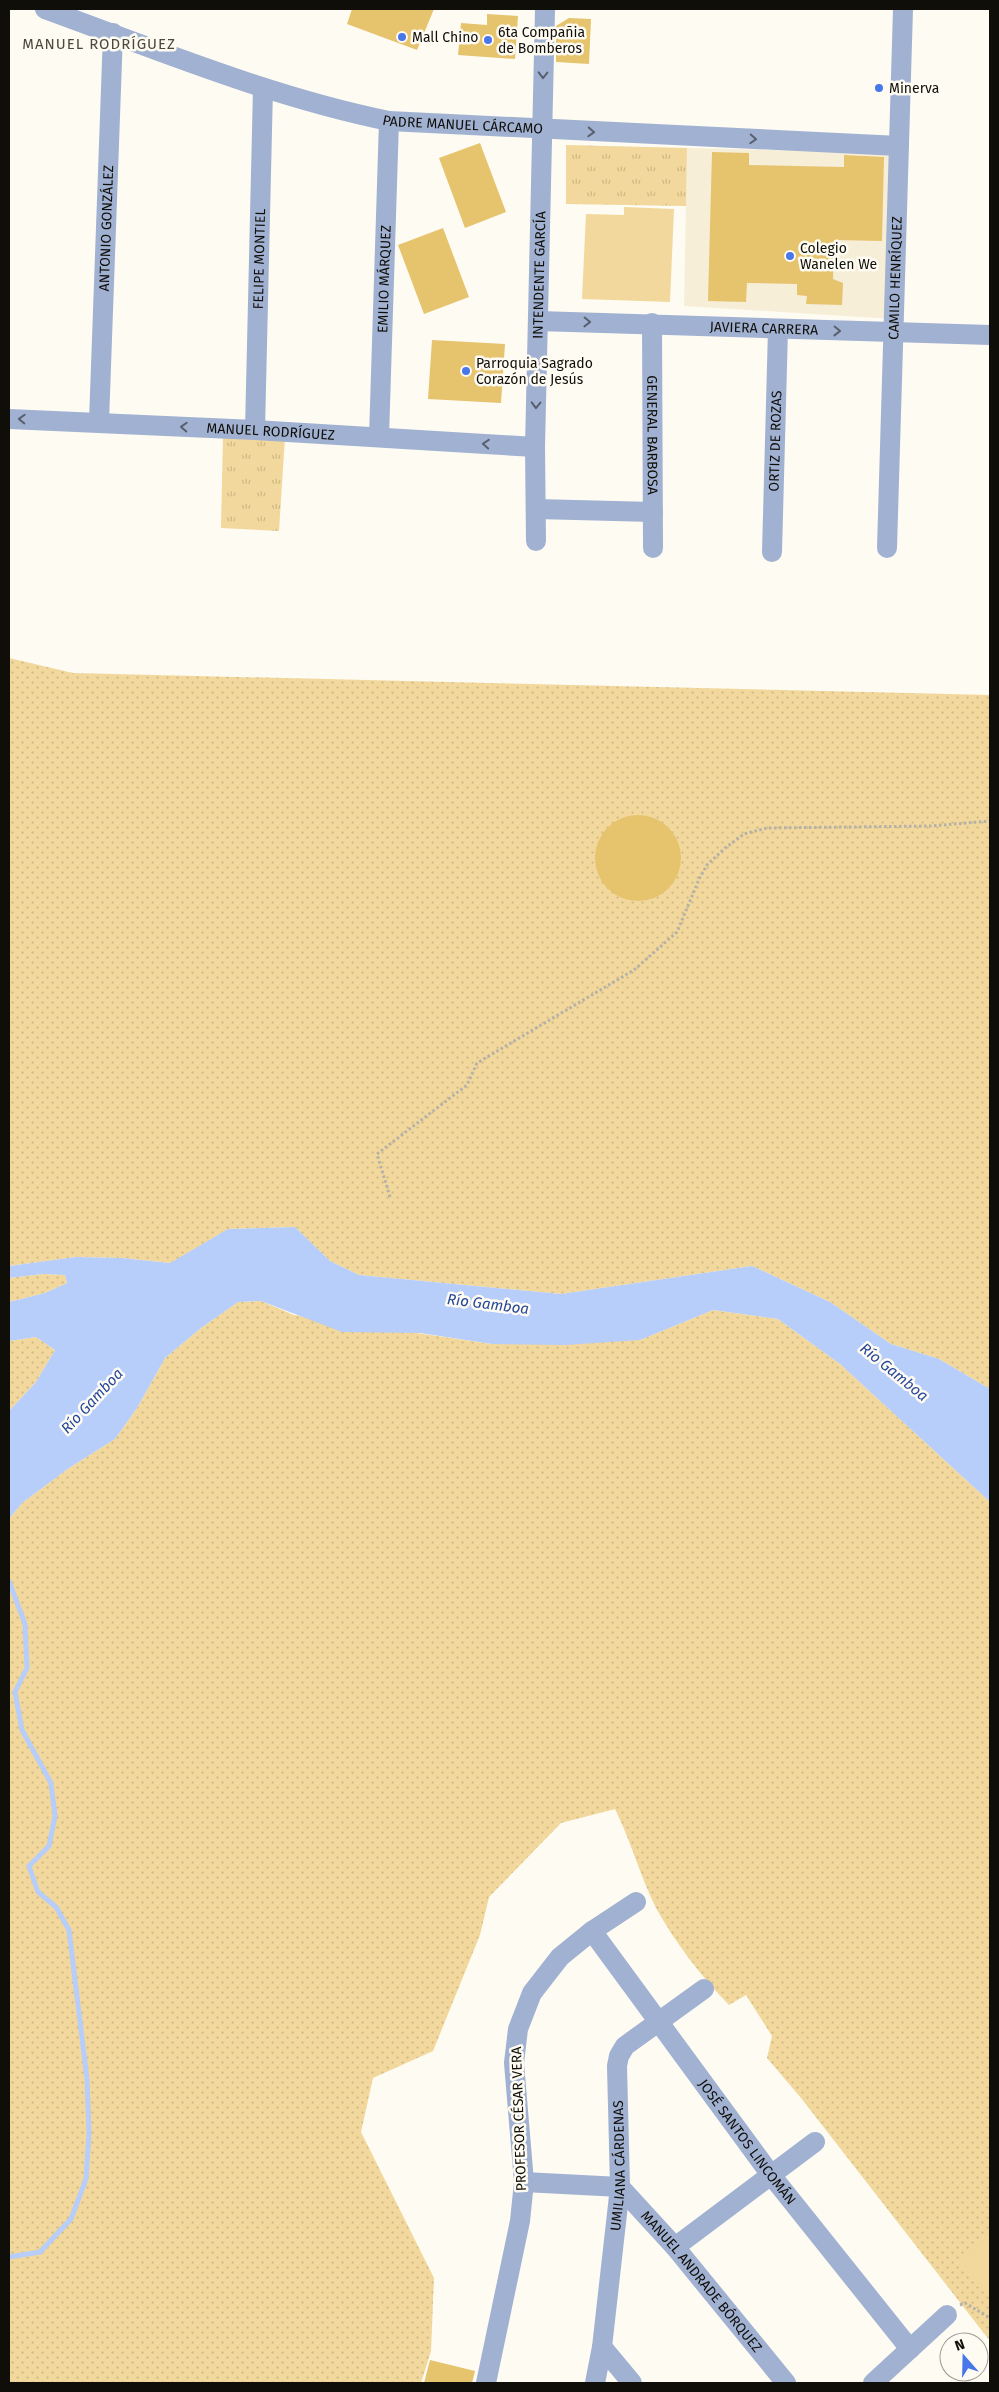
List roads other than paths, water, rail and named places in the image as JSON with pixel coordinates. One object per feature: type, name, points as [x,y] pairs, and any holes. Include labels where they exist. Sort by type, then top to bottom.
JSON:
[{"type":"street","name":"PADRE MANUEL CÁRCAMO","points":[[45,9],[263,88],[335,110],[389,121],[899,146]]},
{"type":"street","name":"INTENDENTE GARCÍA","points":[[536,541],[535,447],[545,9]]},
{"type":"street","name":"CAMILO HENRÍQUEZ","points":[[887,548],[903,9]]},
{"type":"street","name":"ANTONIO GONZÁLEZ","points":[[99,422],[113,34]]},
{"type":"street","name":"FELIPE MONTIEL","points":[[255,430],[263,88]]},
{"type":"street","name":"EMILIO MÁRQUEZ","points":[[379,437],[389,121]]},
{"type":"street","name":"JAVIERA CARRERA","points":[[538,321],[652,323],[778,329],[990,335]]},
{"type":"street","name":"GENERAL BARBOSA","points":[[652,323],[653,548]]},
{"type":"street","name":"ORTIZ DE ROZAS","points":[[772,552],[778,329]]},
{"type":"street","name":"MANUEL RODRÍGUEZ","points":[[9,419],[255,430],[535,447]]},
{"type":"street","points":[[536,509],[653,512]]},
{"type":"street","name":"PROFESOR CÉSAR VERA","points":[[486,2383],[514,2250],[524,2182],[514,2063],[518,2029],[526,2006],[541,1980],[560,1957],[592,1931],[636,1902]]},
{"type":"street","name":"JOSÉ SANTOS LINCOMÁN","points":[[592,1931],[772,2174],[910,2349]]},
{"type":"street","name":"UMILIANA CÁRDENAS","points":[[596,2383],[602,2347],[620,2187],[617,2066],[619,2056],[625,2046],[704,1989]]},
{"type":"street","points":[[675,2247],[816,2142]]},
{"type":"street","points":[[524,2182],[620,2187]]},
{"type":"street","name":"MANUEL ANDRADE BÓRQUEZ","points":[[620,2187],[675,2247],[786,2383]]},
{"type":"street","points":[[873,2383],[948,2315]]},
{"type":"street","points":[[602,2347],[632,2383]]},
{"type":"water","name":"Río Gamboa","points":[[295,1227],[330,1261],[359,1275],[561,1294],[752,1266],[830,1302],[891,1344],[939,1359],[990,1389],[990,1502],[840,1364],[778,1319],[713,1310],[640,1340],[566,1345],[492,1344],[420,1333],[342,1332],[261,1301],[238,1302],[201,1328],[165,1358],[137,1408],[115,1439],[69,1468],[22,1503],[9,1519],[9,1411],[36,1382],[55,1350],[36,1337],[9,1341],[9,1302],[45,1293],[67,1283],[65,1275],[43,1274],[9,1278],[9,1266],[76,1257],[122,1258],[170,1263],[228,1229]]},
{"type":"waterway","points":[[9,1581],[25,1624],[27,1668],[15,1692],[22,1730],[51,1783],[55,1816],[49,1846],[29,1866],[38,1892],[56,1907],[69,1930],[87,2079],[89,2133],[86,2179],[71,2219],[40,2252],[9,2257]]},
{"type":"place","name":"Mall Chino","points":[[402,37]]},
{"type":"place","name":"6ta Compañia de Bomberos","points":[[488,40]]},
{"type":"place","name":"Minerva","points":[[879,88]]},
{"type":"place","name":"Colegio Wanelen We","points":[[790,256]]},
{"type":"place","name":"Parroquia Sagrado Corazón de Jesús","points":[[466,371]]},
{"type":"district","name":"MANUEL RODRÍGUEZ","points":[[99,44]]}]
